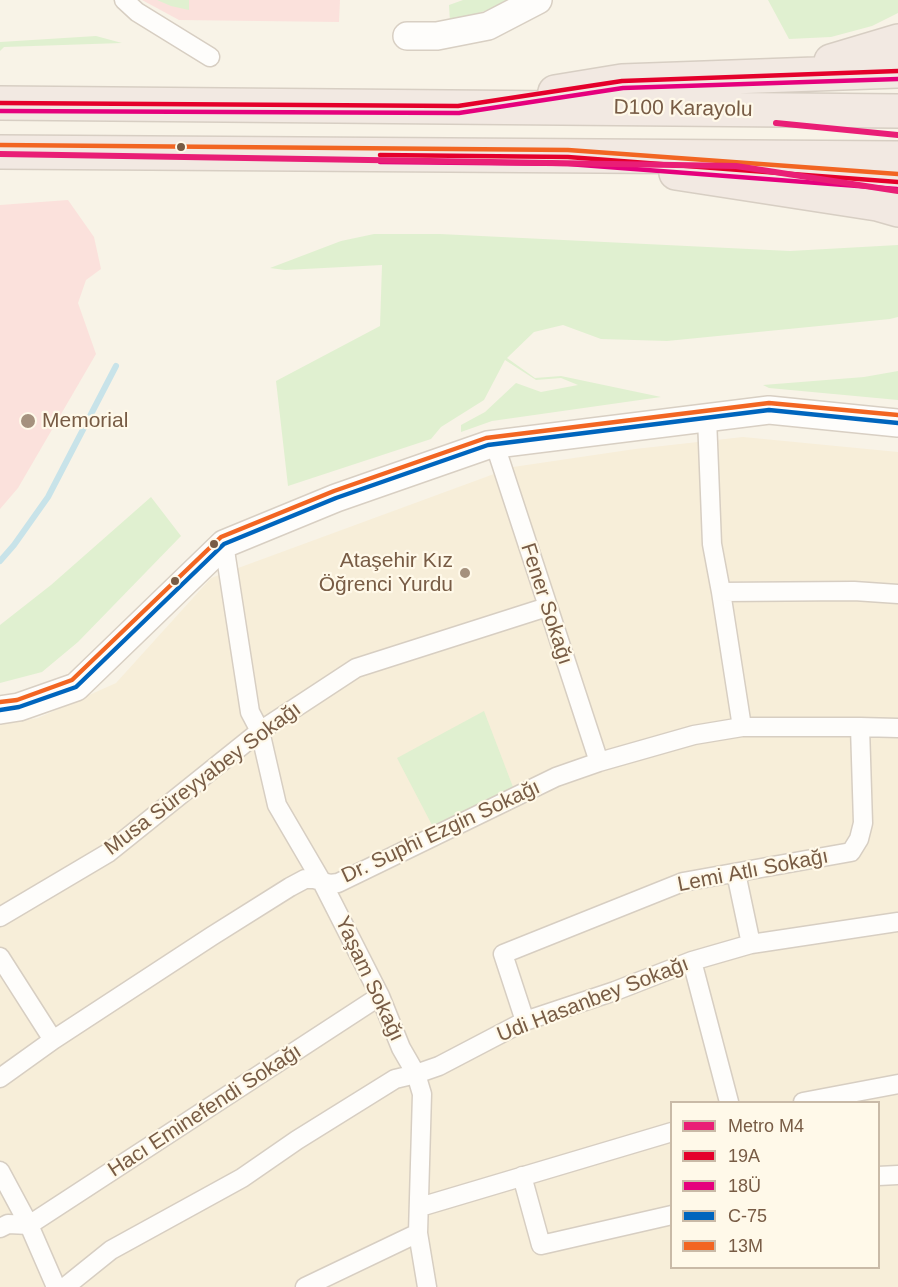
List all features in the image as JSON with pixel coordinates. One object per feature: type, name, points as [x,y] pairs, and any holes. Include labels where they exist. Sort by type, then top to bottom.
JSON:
[{"type":"highway","points":[[772,76],[898,41]]},
{"type":"highway","points":[[458,106],[622,81],[898,71]]},
{"type":"highway","name":"D100 Karayolu","points":[[0,103],[898,111]]},
{"type":"highway","points":[[0,152],[898,158]]},
{"type":"highway","points":[[568,157],[898,182]]},
{"type":"highway","points":[[568,157],[877,204],[898,210]]},
{"type":"street","points":[[124,0],[137,12],[210,57]]},
{"type":"street","points":[[407,36],[436,36],[488,26],[538,0]]},
{"type":"street","points":[[0,710],[19,707],[76,687],[224,543],[336,498],[488,445],[769,410],[898,423]]},
{"type":"street","points":[[707,418],[712,544],[742,728]]},
{"type":"street","name":"Fener Sokağı","points":[[495,445],[599,762]]},
{"type":"street","name":"Yaşam Sokağı","points":[[224,543],[250,712],[260,731],[277,805],[322,882],[380,996],[401,1048],[416,1074],[422,1094],[418,1233],[427,1287]]},
{"type":"street","points":[[721,592],[854,591],[898,594]]},
{"type":"street","name":"Musa Süreyyabey Sokağı","points":[[0,917],[108,853],[260,731],[356,668],[547,607]]},
{"type":"street","name":"Lemi Atlı Sokağı","points":[[525,1021],[503,954],[676,884],[851,852],[859,839],[863,823],[860,727]]},
{"type":"street","name":"Dr. Suphi Ezgin Sokağı","points":[[0,1078],[53,1040],[290,887],[305,879],[338,883],[556,777],[599,762],[694,735],[742,728],[898,728]]},
{"type":"street","points":[[736,873],[751,944]]},
{"type":"street","name":"Udi Hasanbey Sokağı","points":[[65,1287],[111,1250],[242,1178],[297,1140],[395,1079],[439,1066],[525,1021],[615,991],[692,961],[751,944],[898,922]]},
{"type":"street","points":[[0,957],[53,1040]]},
{"type":"street","points":[[692,961],[729,1101]]},
{"type":"street","name":"Hacı Eminefendi Sokağı","points":[[29,1225],[380,996]]},
{"type":"street","points":[[807,1101],[898,1084]]},
{"type":"street","points":[[420,1207],[670,1133]]},
{"type":"street","points":[[0,1171],[29,1225],[56,1287]]},
{"type":"street","points":[[880,1176],[898,1175]]},
{"type":"street","points":[[522,1176],[541,1245],[670,1215]]},
{"type":"street","points":[[0,1228],[8,1224],[29,1225]]},
{"type":"street","points":[[305,1287],[418,1233]]},
{"type":"shaded area","points":[[142,0],[340,0],[339,22],[179,20]]},
{"type":"shaded area","name":"Memorial","points":[[68,200],[94,237],[101,269],[86,280],[78,303],[96,354],[18,488],[0,509],[0,205]]},
{"type":"shaded area","points":[[743,437],[898,452],[898,1287],[0,1287],[0,724],[38,718],[116,683],[211,578],[513,467],[635,449]]},
{"type":"green space","points":[[157,0],[189,0],[189,10],[171,6]]},
{"type":"green space","points":[[463,0],[508,0],[491,9],[450,22],[449,5]]},
{"type":"green space","points":[[768,0],[898,0],[898,13],[872,26],[831,37],[789,39]]},
{"type":"green space","points":[[96,36],[122,43],[4,47],[0,51],[0,42]]},
{"type":"green space","points":[[374,234],[440,234],[790,251],[898,245],[898,317],[667,341],[601,339],[563,325],[534,332],[507,358],[535,378],[561,376],[661,397],[492,421],[461,432],[461,425],[485,412],[516,383],[541,392],[578,385],[561,378],[536,380],[505,360],[484,400],[441,427],[431,439],[288,486],[276,381],[380,326],[382,265],[285,270],[270,268],[341,241]]},
{"type":"green space","points":[[898,371],[898,400],[769,388],[763,385],[864,377]]},
{"type":"green space","points":[[151,497],[181,536],[78,642],[42,672],[0,683],[0,625],[51,585]]},
{"type":"green space","points":[[484,711],[513,787],[433,827],[397,758]]},
{"type":"waterway","points":[[0,561],[48,497],[116,366]]},
{"type":"metro line","name":"M4","points":[[776,123],[898,135]]},
{"type":"metro line","name":"M4","points":[[0,154],[736,166],[898,191]]},
{"type":"transit line","name":"19A","points":[[0,103],[458,106],[622,81],[898,71]]},
{"type":"transit line","name":"18Ü","points":[[0,111],[459,113],[623,88],[898,79]]},
{"type":"transit line","name":"13M","points":[[0,145],[568,150],[898,174]]},
{"type":"transit line","name":"19A","points":[[380,155],[568,157],[898,182]]},
{"type":"transit line","name":"18Ü","points":[[380,162],[568,164],[897,189]]},
{"type":"transit line","name":"13M","points":[[0,702],[17,700],[72,680],[221,537],[334,491],[486,438],[769,403],[898,415]]},
{"type":"transit line","name":"C-75","points":[[0,710],[19,707],[76,687],[224,544],[336,498],[488,445],[769,410],[898,423]]},
{"type":"place","name":"Memorial","points":[[28,421]]},
{"type":"place","name":"Ataşehir Kız Öğrenci Yurdu","points":[[465,573]]}]
